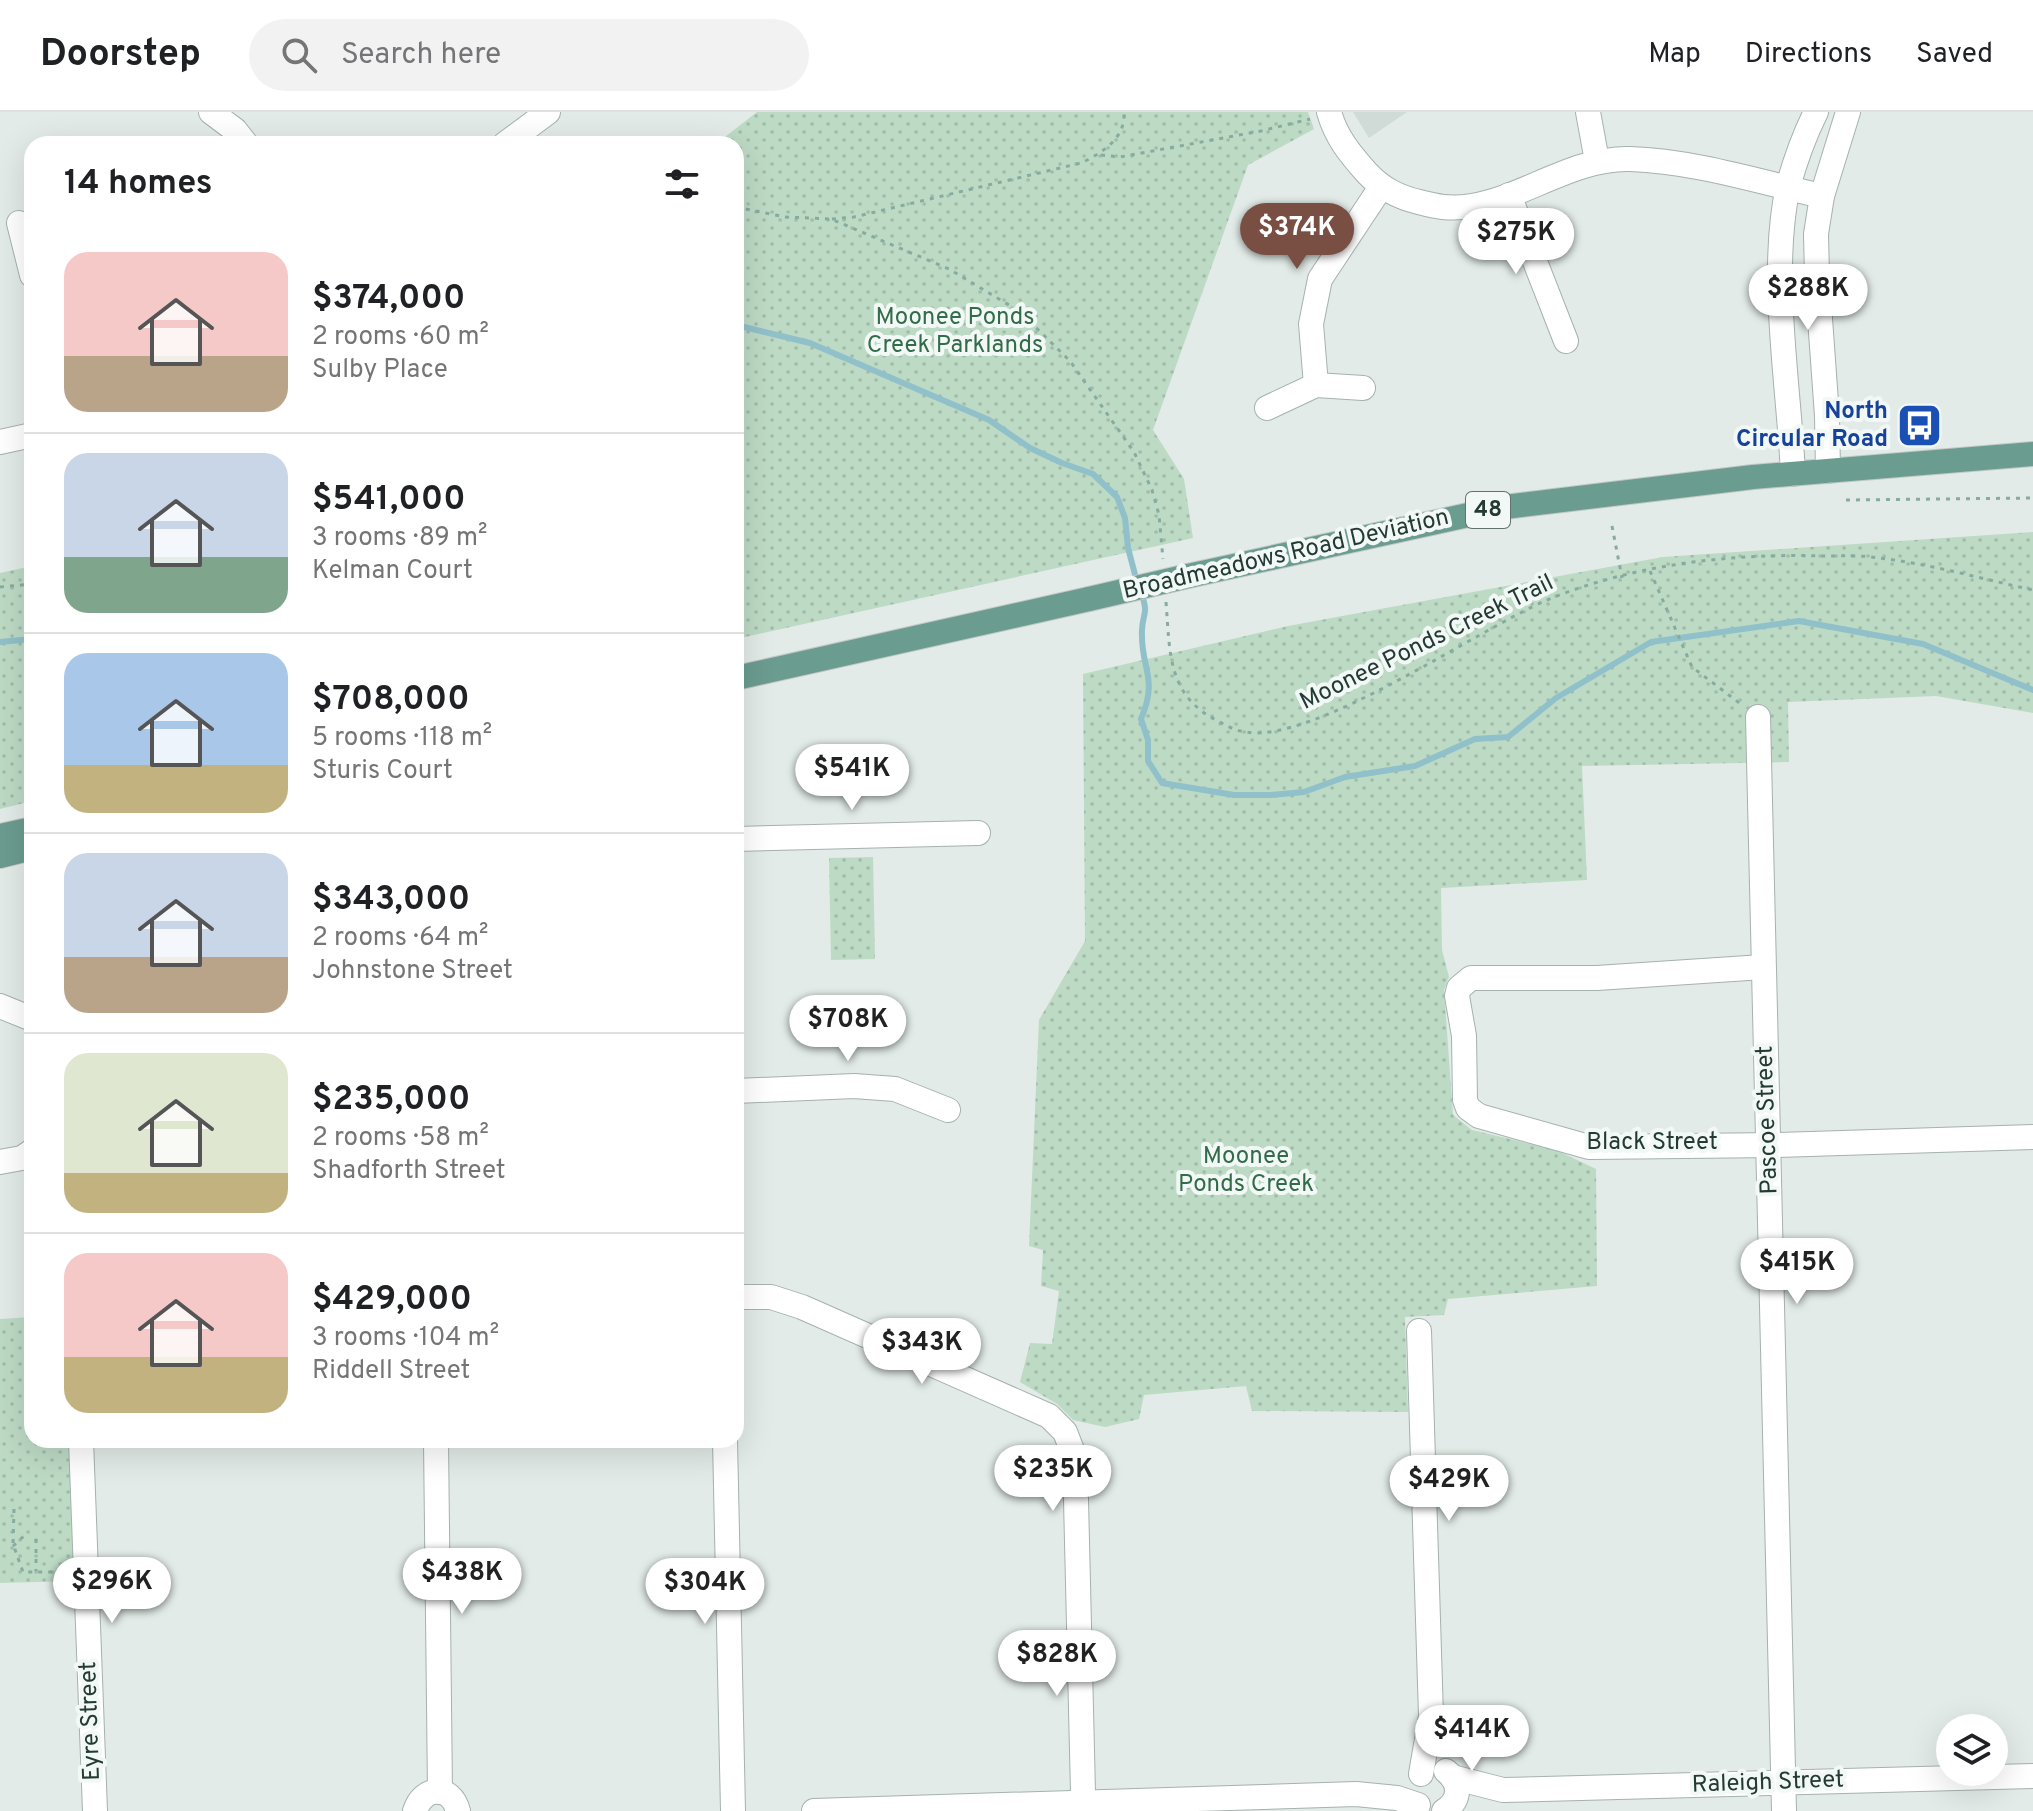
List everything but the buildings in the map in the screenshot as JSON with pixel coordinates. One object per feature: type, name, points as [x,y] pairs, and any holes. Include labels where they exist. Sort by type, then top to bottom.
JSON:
[{"type":"main road","name":"Broadmeadows Road Deviation","points":[[744,676],[1505,507],[1670,486],[2033,454]]},
{"type":"main road","points":[[0,836],[24,831]]},
{"type":"main road","points":[[0,856],[24,850]]},
{"type":"street","points":[[211,112],[240,136]]},
{"type":"street","points":[[516,136],[548,112]]},
{"type":"street","points":[[1588,112],[1597,161]]},
{"type":"street","points":[[1793,474],[1781,248],[1788,188],[1802,140],[1816,112]]},
{"type":"street","points":[[1828,471],[1816,234],[1822,196],[1848,112]]},
{"type":"street","points":[[1329,113],[1338,138],[1381,187],[1407,199],[1445,208],[1477,205],[1597,161],[1630,159],[1685,165],[1822,196]]},
{"type":"street","points":[[1316,385],[1311,324],[1320,279],[1381,187]]},
{"type":"street","points":[[1509,195],[1566,341]]},
{"type":"street","points":[[19,223],[24,243]]},
{"type":"street","points":[[1784,330],[1820,325]]},
{"type":"street","points":[[1267,408],[1316,385],[1363,388]]},
{"type":"street","points":[[0,442],[24,437]]},
{"type":"street","name":"Pascoe Street","points":[[1758,717],[1784,1811]]},
{"type":"street","points":[[744,839],[978,833]]},
{"type":"street","name":"Black Street","points":[[1763,967],[1611,977],[1545,979],[1479,976],[1465,982],[1457,996],[1464,1036],[1465,1100],[1468,1108],[1479,1116],[1589,1147],[2033,1137]]},
{"type":"street","points":[[744,1091],[854,1086],[895,1089],[948,1110]]},
{"type":"street","points":[[0,1162],[24,1157]]},
{"type":"street","points":[[744,1297],[771,1297],[802,1307],[1049,1416],[1065,1432],[1075,1458],[1081,1808]]},
{"type":"street","points":[[1419,1331],[1431,1716],[1437,1747],[1458,1790],[1436,1809],[1413,1794],[1420,1775],[1431,1716]]},
{"type":"street","name":"Eyre Street","points":[[81,1448],[95,1811]]},
{"type":"street","points":[[436,1448],[440,1792]]},
{"type":"street","points":[[725,1448],[733,1811]]},
{"type":"street","points":[[1420,1775],[1434,1769],[1450,1774]]},
{"type":"street","name":"Raleigh Street","points":[[1450,1774],[1503,1790]]},
{"type":"street","name":"Raleigh Street","points":[[1356,1794],[1393,1786],[1420,1775]]},
{"type":"street","name":"Raleigh Street","points":[[814,1811],[1081,1808],[1356,1794],[1397,1798],[1436,1809],[1503,1790],[2033,1776]]},
{"type":"street","points":[[411,1811],[424,1795],[440,1792],[451,1797],[458,1811]]},
{"type":"path","points":[[1100,155],[1121,134],[1124,112]]},
{"type":"path","points":[[744,209],[785,217],[854,217],[1047,173],[1100,155],[1120,157],[1261,131],[1329,113]]},
{"type":"path","points":[[831,219],[949,269],[1019,311],[1070,361],[1090,389],[1134,452],[1157,506]]},
{"type":"path","points":[[1846,500],[2033,498]]},
{"type":"path","points":[[1612,526],[1622,578]]},
{"type":"path","name":"Moonee Ponds Creek Trail","points":[[1182,690],[1203,714],[1227,726],[1244,732],[1276,732],[1346,705],[1548,600],[1681,562],[1767,554],[1879,558],[2033,590]]},
{"type":"path","points":[[1650,571],[1692,667],[1758,717]]},
{"type":"path","points":[[0,587],[24,585]]},
{"type":"path","points":[[14,1509],[13,1546],[23,1572],[56,1572]]},
{"type":"path","points":[[13,1546],[25,1535]]},
{"type":"path","points":[[36,1539],[36,1573]]},
{"type":"shaded area","points":[[1353,112],[1407,112],[1369,138]]},
{"type":"green space","name":"Moonee Ponds Creek Parklands","points":[[757,112],[1308,112],[1314,129],[1248,165],[1153,430],[1184,479],[1193,538],[744,637],[744,136],[726,136]]},
{"type":"green space","name":"Moonee Ponds Creek","points":[[2033,532],[2033,713],[1936,696],[1788,702],[1789,762],[1582,766],[1587,880],[1441,888],[1442,950],[1449,977],[1444,990],[1453,1115],[1472,1130],[1556,1150],[1596,1169],[1597,1286],[1448,1299],[1444,1315],[1405,1317],[1408,1412],[1252,1411],[1246,1386],[1144,1395],[1139,1419],[1105,1427],[1073,1420],[1057,1404],[1020,1382],[1030,1343],[1052,1344],[1059,1291],[1041,1286],[1043,1250],[1029,1246],[1039,1020],[1085,941],[1083,674],[1288,626],[1663,557]]},
{"type":"green space","points":[[24,568],[24,803],[0,809],[0,573]]},
{"type":"green space","points":[[873,857],[875,959],[831,960],[829,858]]},
{"type":"green space","points":[[24,1318],[24,1448],[74,1448],[76,1581],[0,1583],[0,1319]]},
{"type":"waterway","name":"Moonee Ponds Creek","points":[[744,327],[810,343],[989,420],[1030,448],[1093,474],[1117,497],[1125,518],[1128,548],[1137,582]]},
{"type":"waterway","name":"Moonee Ponds Creek","points":[[1141,592],[1145,609],[1142,643],[1149,682],[1141,719],[1148,740],[1148,761],[1162,783],[1234,795],[1304,792],[1345,777],[1415,766],[1475,739],[1508,737],[1556,698],[1651,642],[1799,621],[1923,644],[2033,690]]},
{"type":"waterway","name":"Moonee Ponds Creek","points":[[0,642],[24,640]]},
{"type":"place","name":"North Circular Road","points":[[1919,426]]}]
